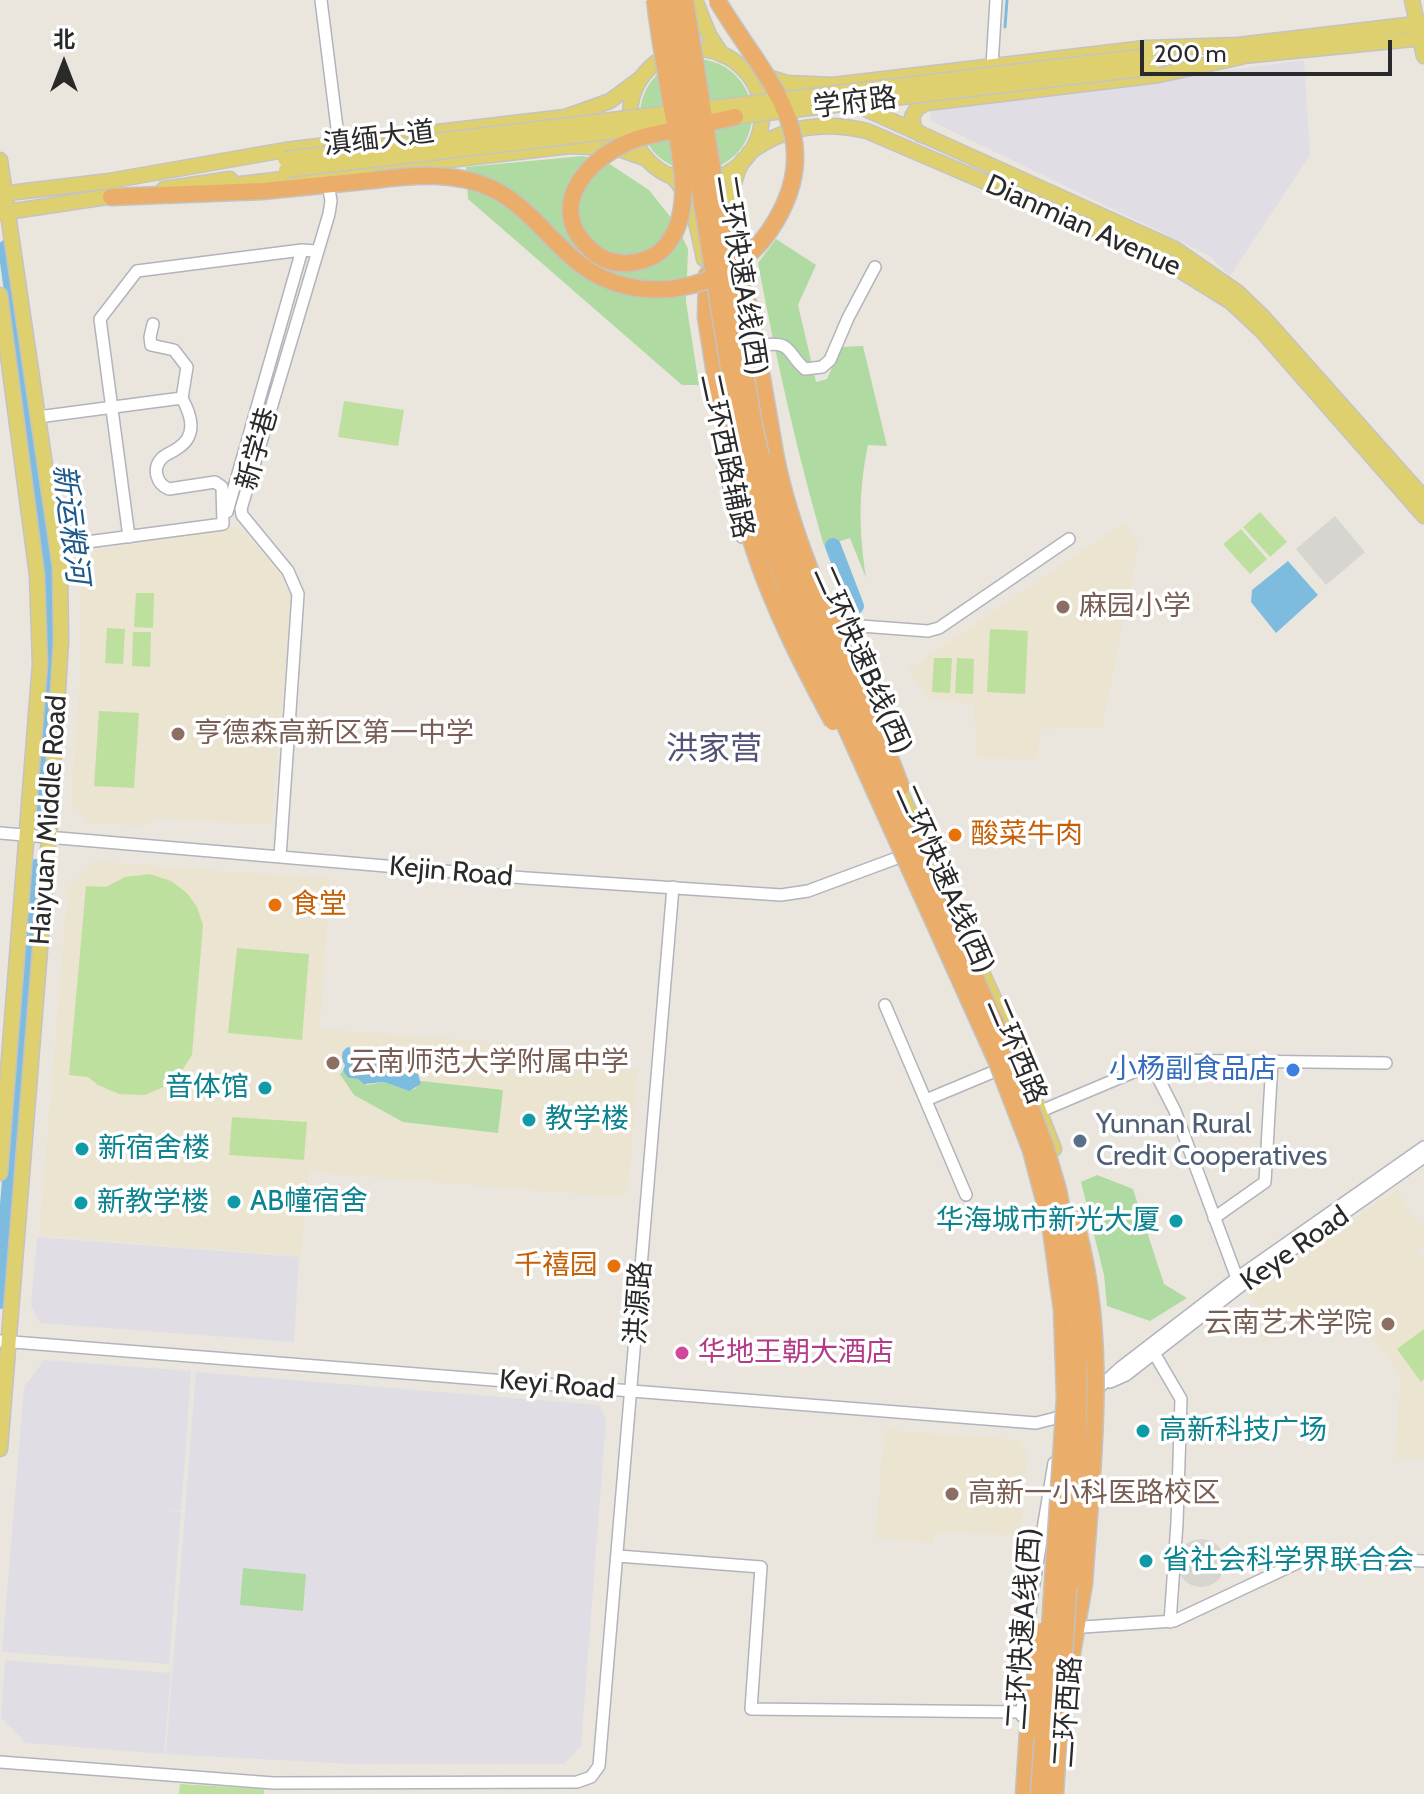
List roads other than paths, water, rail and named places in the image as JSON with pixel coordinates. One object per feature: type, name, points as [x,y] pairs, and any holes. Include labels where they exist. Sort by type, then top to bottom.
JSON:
[{"type":"highway","points":[[657,0],[659,28],[674,118],[676,133],[678,148],[681,164],[679,219],[666,245],[644,260],[616,263],[600,257],[587,247],[575,226],[572,202],[579,181],[598,159],[637,138],[662,132],[677,129],[735,117]]},
{"type":"highway","name":"二环快速A线(西)","points":[[669,0],[739,429],[759,514],[799,623],[898,850],[1009,1092],[1047,1208],[1058,1265],[1064,1343],[1063,1430],[1039,1794]]},
{"type":"highway","name":"二环快速B线(西)","points":[[685,0],[752,411],[773,510],[809,608],[1001,1034],[1040,1131],[1058,1190],[1070,1248],[1078,1309],[1080,1360],[1077,1465],[1055,1794]]},
{"type":"highway","points":[[110,189],[239,193],[328,180],[442,176],[472,181],[491,188],[518,205],[584,267],[616,283],[669,289],[690,286],[718,277],[751,253],[772,227],[788,194],[795,152],[790,122],[781,96],[717,0]]},
{"type":"highway","points":[[736,269],[750,309],[776,459],[788,506],[807,562],[879,729],[930,876]]},
{"type":"highway","points":[[707,275],[706,317],[740,504],[771,594],[898,850]]},
{"type":"highway","points":[[1040,1131],[1076,1222],[1093,1308],[1095,1399],[1084,1584],[1071,1659]]},
{"type":"highway","points":[[1024,1794],[1032,1687],[1057,1535]]},
{"type":"main road","points":[[653,64],[659,38],[657,0]]},
{"type":"main road","points":[[695,0],[709,35],[723,55],[744,70],[754,84],[761,108],[758,135],[746,156],[728,172],[709,179],[690,180],[671,175],[647,159],[636,142],[630,124],[631,104],[641,78],[653,64],[669,55],[687,50],[705,50],[723,55]]},
{"type":"main road","points":[[1412,0],[1422,31],[1424,56]]},
{"type":"main road","name":"学府路","points":[[286,165],[1422,31]]},
{"type":"main road","name":"学府路","points":[[744,70],[767,79],[794,84],[833,85],[1164,46],[1240,51]]},
{"type":"main road","points":[[922,135],[912,123],[915,110],[927,103],[1159,75],[1240,51]]},
{"type":"main road","name":"学府路","points":[[286,165],[735,117],[1148,62]]},
{"type":"main road","points":[[942,72],[935,79],[934,86],[937,96],[946,101]]},
{"type":"main road","name":"滇缅大道","points":[[4,212],[285,150],[572,115],[610,101],[641,78]]},
{"type":"main road","name":"Dianmian Avenue","points":[[794,84],[846,101],[1153,239],[1207,270],[1237,292],[1263,317],[1424,498]]},
{"type":"main road","points":[[572,115],[583,117],[589,127],[587,139],[578,145]]},
{"type":"main road","name":"Dianmian Avenue","points":[[746,156],[777,136],[804,128],[834,126],[867,131],[1155,255],[1231,302],[1261,330],[1424,516]]},
{"type":"main road","name":"滇缅大道","points":[[328,180],[578,145],[616,148],[647,159]]},
{"type":"main road","name":"二环西路","points":[[746,156],[735,179],[732,198],[736,269],[764,439],[794,550],[834,630],[859,700],[1005,1023],[1041,1111],[1072,1218],[1085,1308],[1087,1399],[1062,1794]]},
{"type":"main road","name":"Haiyuan Middle Road","points":[[0,160],[4,212],[60,567],[61,641],[49,837],[4,1341],[0,1449]]},
{"type":"main road","name":"滇缅大道","points":[[2,194],[110,189],[286,165]]},
{"type":"main road","name":"二环西路","points":[[671,175],[684,192],[692,211],[707,275],[729,415],[747,502],[768,568],[792,626],[898,850],[993,1072],[1028,1167],[1048,1252],[1056,1326],[1056,1418],[1032,1794]]},
{"type":"main road","points":[[707,275],[709,266],[719,261],[729,262],[736,269]]},
{"type":"main road","name":"Haiyuan Middle Road","points":[[0,295],[6,392],[40,616],[40,664],[3,1089],[0,1173]]},
{"type":"street","points":[[321,0],[339,144]]},
{"type":"street","points":[[992,66],[996,0]]},
{"type":"street","name":"新学巷","points":[[280,857],[298,594],[288,571],[242,515],[241,509],[329,214],[328,180]]},
{"type":"street","points":[[57,546],[223,524],[302,250]]},
{"type":"street","points":[[129,537],[100,319],[137,271],[302,250],[316,251]]},
{"type":"street","points":[[764,345],[776,343],[791,349],[805,369],[822,367],[834,353],[848,318],[875,267]]},
{"type":"street","name":"二环西路辅路","points":[[736,269],[753,294],[795,504],[834,630]]},
{"type":"street","points":[[153,324],[151,345],[174,350],[187,367],[182,398],[192,417],[189,435],[182,446],[162,457],[157,478],[162,487],[169,489],[215,482],[222,487],[225,513]]},
{"type":"street","points":[[38,417],[182,398]]},
{"type":"street","points":[[225,513],[241,509]]},
{"type":"street","points":[[834,630],[861,626],[928,631],[939,628],[1069,539]]},
{"type":"street","name":"Kejin Road","points":[[0,833],[526,878],[781,895],[797,894],[898,850]]},
{"type":"street","name":"洪源路","points":[[0,1762],[273,1783],[577,1782],[591,1777],[599,1766],[673,887]]},
{"type":"street","points":[[885,1005],[966,1195]]},
{"type":"street","points":[[1041,1111],[1162,1060],[1386,1063]]},
{"type":"street","points":[[1214,1218],[1265,1182],[1272,1062]]},
{"type":"street","points":[[1151,1064],[1175,1111],[1237,1278]]},
{"type":"street","points":[[926,1100],[993,1072]]},
{"type":"street","name":"Keye Road","points":[[1102,1386],[1120,1368],[1237,1278],[1424,1147]]},
{"type":"street","name":"Keye Road","points":[[1102,1386],[1126,1375],[1242,1285],[1424,1157]]},
{"type":"street","points":[[1071,1659],[1083,1627],[1091,1585],[1102,1386],[1099,1352],[1085,1308]]},
{"type":"street","name":"Keyi Road","points":[[4,1341],[1036,1423],[1056,1418],[1102,1386]]},
{"type":"street","points":[[1154,1353],[1181,1399],[1170,1622]]},
{"type":"street","points":[[1017,1794],[1031,1601],[1054,1463]]},
{"type":"street","points":[[618,1556],[761,1567],[751,1709],[1022,1712]]},
{"type":"street","points":[[1083,1627],[1170,1622],[1312,1556],[1424,1561]]},
{"type":"water","points":[[1288,561],[1318,595],[1276,633],[1251,602],[1252,590]]},
{"type":"water","points":[[348,1047],[360,1052],[389,1054],[392,1062],[401,1065],[402,1069],[418,1074],[421,1084],[409,1091],[384,1082],[364,1084],[358,1079],[348,1078],[343,1071],[342,1055]]},
{"type":"waterway","points":[[1005,27],[1007,0]]},
{"type":"waterway","name":"新运粮河","points":[[6,248],[41,498],[52,605],[52,671],[41,809]]},
{"type":"waterway","points":[[833,546],[856,606]]},
{"type":"waterway","name":"新运粮河","points":[[0,1301],[36,867]]},
{"type":"place","name":"麻园小学","points":[[1063,607]]},
{"type":"place","name":"亨德森高新区第一中学","points":[[178,734]]},
{"type":"place","name":"酸菜牛肉","points":[[955,835]]},
{"type":"place","name":"食堂","points":[[275,905]]},
{"type":"place","name":"云南师范大学附属中学","points":[[333,1063]]},
{"type":"place","name":"小杨副食品店","points":[[1293,1070]]},
{"type":"place","name":"音体馆","points":[[265,1088]]},
{"type":"place","name":"教学楼","points":[[529,1120]]},
{"type":"place","name":"Yunnan Rural Credit Cooperatives","points":[[1080,1141]]},
{"type":"place","name":"新宿舍楼","points":[[82,1149]]},
{"type":"place","name":"AB幢宿舍","points":[[234,1202]]},
{"type":"place","name":"新教学楼","points":[[81,1203]]},
{"type":"place","name":"华海城市新光大厦","points":[[1176,1221]]},
{"type":"place","name":"千禧园","points":[[614,1266]]},
{"type":"place","name":"云南艺术学院","points":[[1388,1324]]},
{"type":"place","name":"华地王朝大酒店","points":[[682,1353]]},
{"type":"place","name":"高新科技广场","points":[[1143,1431]]},
{"type":"place","name":"高新一小科医路校区","points":[[952,1494]]},
{"type":"place","name":"省社会科学界联合会","points":[[1146,1561]]},
{"type":"district","name":"洪家营","points":[[714,750]]}]
